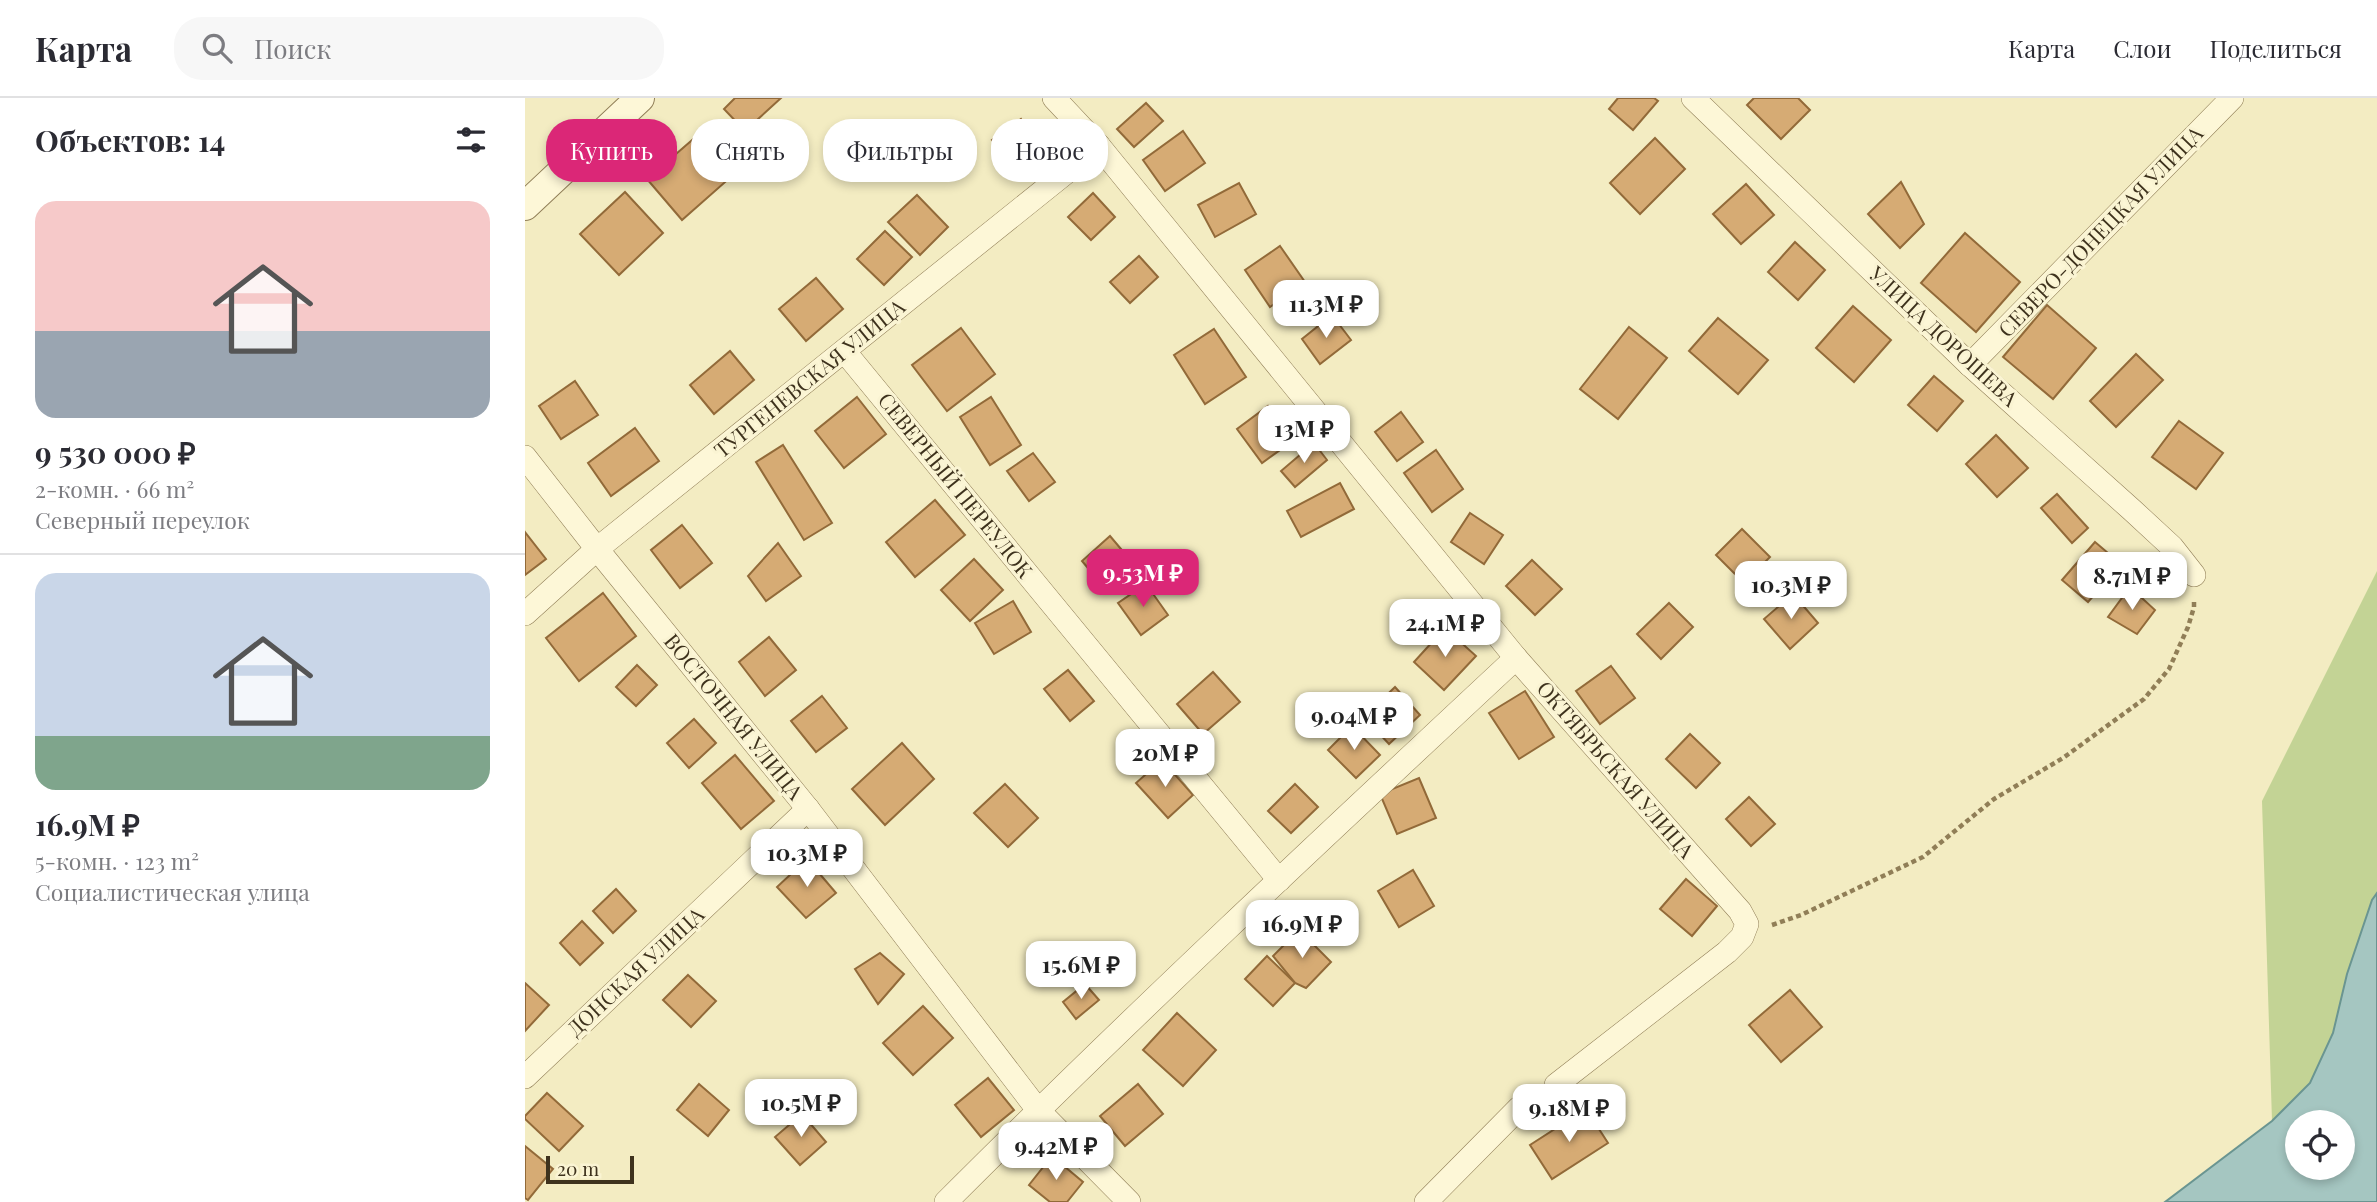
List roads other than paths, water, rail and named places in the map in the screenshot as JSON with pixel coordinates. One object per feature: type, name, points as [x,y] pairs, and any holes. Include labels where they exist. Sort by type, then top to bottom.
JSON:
[{"type":"street","points":[[525,206],[640,98]]},
{"type":"street","name":"ОКТЯБРЬСКАЯ УЛИЦА","points":[[1054,98],[1073,119]]},
{"type":"street","name":"СЕВЕРО-ДОНЕЦКАЯ УЛИЦА","points":[[1970,365],[2232,98]]},
{"type":"street","name":"УЛИЦА ДОРОШЕВА","points":[[1697,100],[1970,365],[2172,547],[2194,575]]},
{"type":"street","name":"ОКТЯБРЬСКАЯ УЛИЦА","points":[[1108,158],[1516,658],[1740,911],[1747,924],[1742,937],[1727,952],[1556,1085]]},
{"type":"street","name":"ТУРГЕНЕВСКАЯ УЛИЦА","points":[[525,614],[597,549],[1054,182]]},
{"type":"street","name":"СЕВЕРНЫЙ ПЕРЕУЛОК","points":[[845,352],[1279,880]]},
{"type":"street","name":"ВОСТОЧНАЯ УЛИЦА","points":[[525,457],[808,809],[1038,1110],[1129,1202]]},
{"type":"street","points":[[946,1202],[1038,1110],[1516,658]]},
{"type":"street","name":"ДОНСКАЯ УЛИЦА","points":[[525,1077],[808,809]]},
{"type":"street","points":[[1426,1202],[1519,1108]]},
{"type":"water","points":[[2377,893],[2377,1202],[2165,1202],[2272,1121],[2310,1083],[2333,1033],[2347,974],[2372,900]]}]
